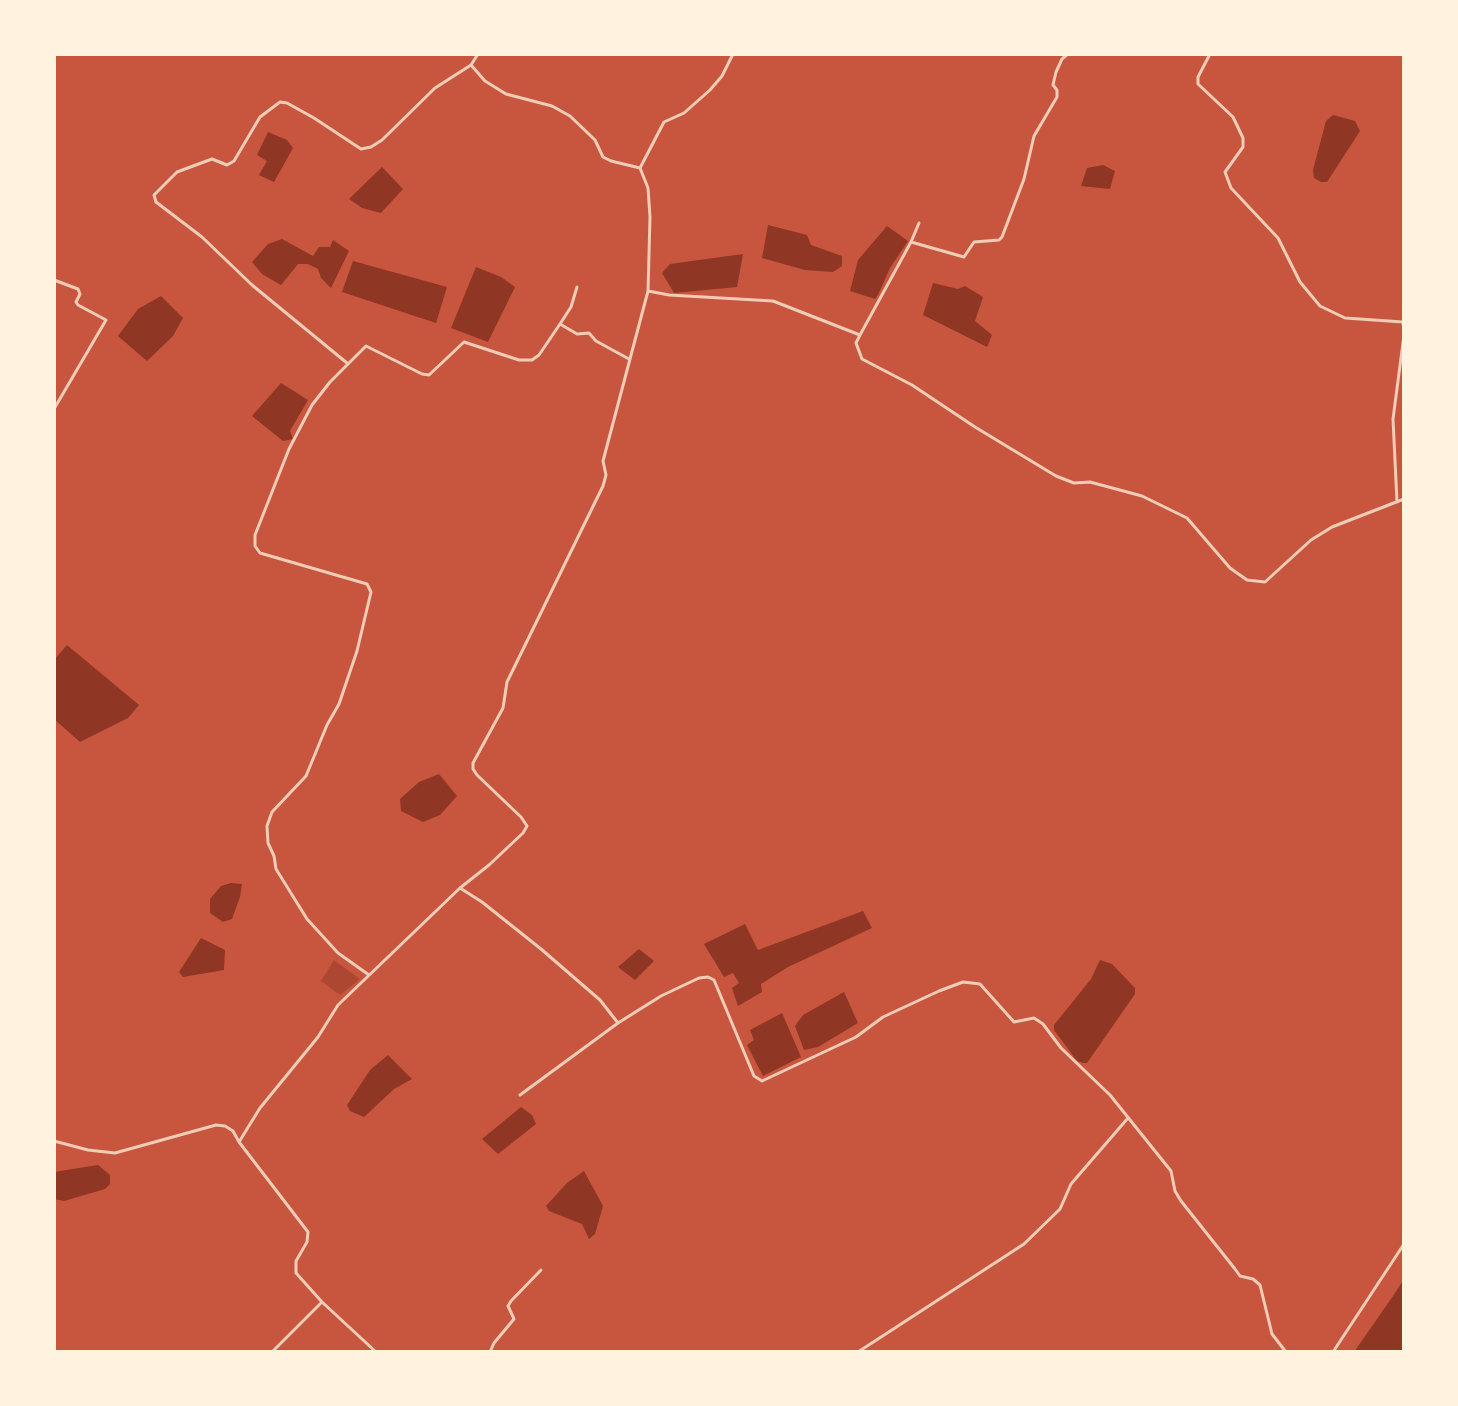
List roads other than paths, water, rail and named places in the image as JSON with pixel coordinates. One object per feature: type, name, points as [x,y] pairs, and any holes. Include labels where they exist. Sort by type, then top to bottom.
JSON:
[{"type":"street","points":[[347,363],[252,285],[202,237],[156,202],[154,195],[177,172],[212,159],[228,165],[234,161],[260,117],[280,102],[287,103],[314,118],[361,149],[371,147],[382,140],[435,88],[471,66],[478,54]]},
{"type":"street","points":[[239,1142],[260,1108],[318,1037],[338,1005],[460,888],[523,833],[527,826],[521,817],[477,775],[473,762],[503,708],[507,682],[603,486],[606,475],[603,461],[648,291],[648,188],[640,168],[664,122],[684,113],[705,95],[722,76],[733,54]]},
{"type":"street","points":[[911,242],[964,257],[979,240],[999,240],[1002,237],[1024,179],[1034,136],[1057,97],[1057,90],[1053,84],[1056,72],[1062,59],[1068,54]]},
{"type":"street","points":[[1210,54],[1198,77],[1198,84],[1233,117],[1243,138],[1243,147],[1225,172],[1231,188],[1278,238],[1300,282],[1320,306],[1345,318],[1404,319],[1393,419],[1397,502]]},
{"type":"street","points":[[471,66],[486,81],[506,94],[552,106],[570,116],[592,136],[603,157],[640,168]]},
{"type":"street","points":[[919,223],[856,343],[862,359],[912,385],[975,428],[1046,470],[1074,483],[1090,482],[1142,496],[1187,518],[1230,568],[1247,580],[1265,582],[1311,540],[1332,527],[1404,499]]},
{"type":"street","points":[[54,280],[78,289],[80,294],[76,302],[78,305],[106,320],[54,409]]},
{"type":"street","points":[[369,975],[338,953],[307,919],[276,869],[274,856],[268,843],[267,826],[272,812],[306,776],[327,725],[339,704],[357,651],[370,588],[367,584],[260,553],[255,546],[255,535],[297,432],[312,405],[347,363],[366,346],[422,374],[429,375],[464,342],[519,360],[532,360],[539,355],[571,307],[577,287]]},
{"type":"street","points":[[648,291],[669,295],[773,301],[860,335]]},
{"type":"street","points":[[560,324],[577,334],[589,333],[596,341],[629,359]]},
{"type":"street","points":[[460,888],[482,902],[568,972],[600,1000],[618,1023]]},
{"type":"street","points":[[520,1095],[618,1023],[677,988],[699,978],[708,977],[714,980],[754,1076],[762,1081],[856,1037],[891,1013],[952,985],[972,982],[984,987],[1014,1022],[1034,1018],[1043,1024],[1061,1048],[1110,1095],[1171,1171],[1175,1191],[1181,1201],[1234,1269],[1240,1276],[1253,1279],[1260,1285],[1272,1334],[1286,1352]]},
{"type":"street","points":[[858,1352],[1024,1244],[1060,1209],[1071,1184],[1128,1118]]},
{"type":"street","points":[[54,1141],[88,1150],[115,1152],[216,1125],[225,1126],[232,1131],[308,1232],[307,1242],[296,1261],[296,1273],[322,1302],[376,1352]]},
{"type":"street","points":[[1333,1352],[1404,1244]]},
{"type":"street","points":[[490,1352],[494,1343],[514,1319],[508,1306],[511,1301],[541,1270]]},
{"type":"street","points":[[272,1352],[322,1302]]}]
